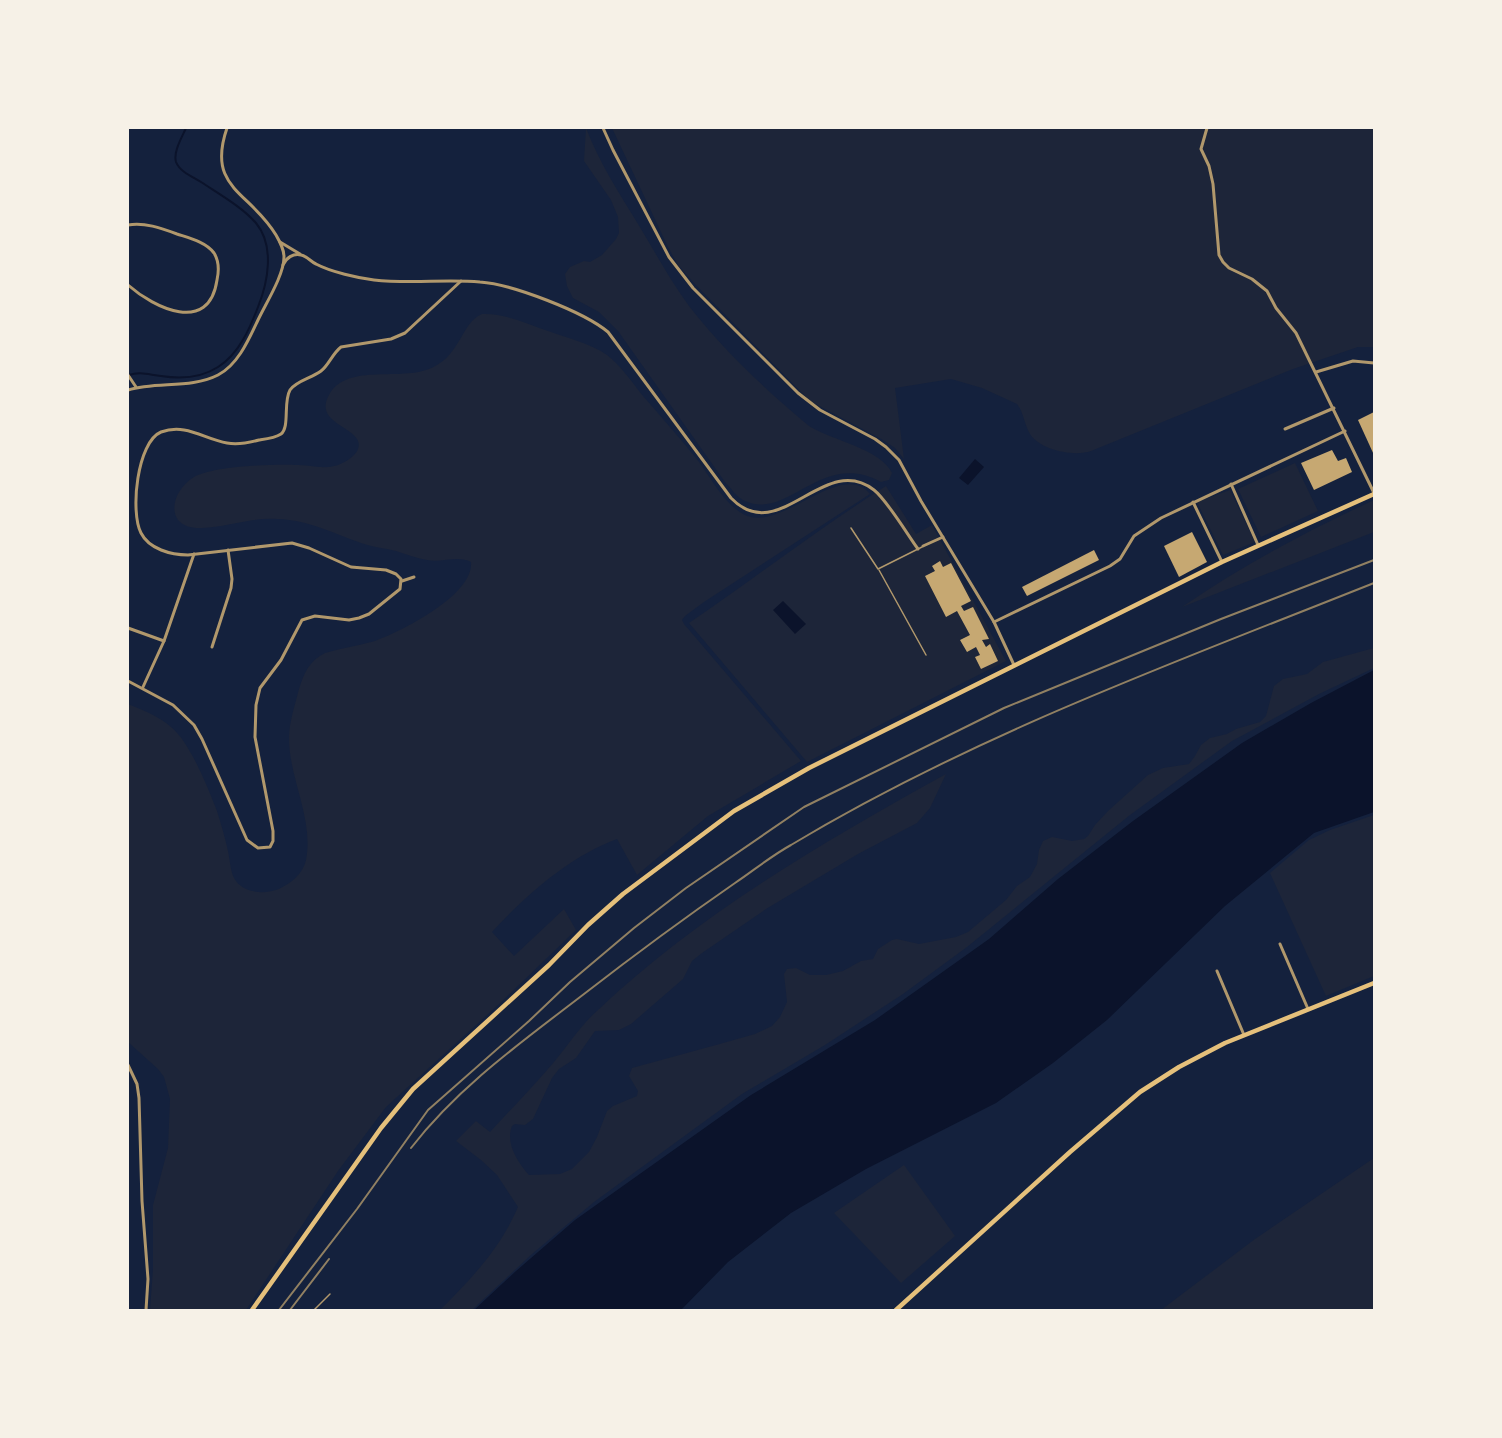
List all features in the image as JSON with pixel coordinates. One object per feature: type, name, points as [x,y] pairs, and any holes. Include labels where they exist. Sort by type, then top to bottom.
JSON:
[{"type":"main road","points":[[252,1311],[381,1128],[413,1089],[623,894],[734,811],[809,768],[1222,562],[1374,494]]},
{"type":"main road","points":[[896,1311],[1054,1166],[1140,1092],[1179,1067],[1244,1035],[1374,983]]},
{"type":"street","points":[[227,128],[221,152],[224,176],[264,219],[279,241],[283,253],[283,265]]},
{"type":"street","points":[[603,128],[669,257],[684,277],[798,393],[820,410],[875,440],[894,454],[994,622],[1015,667]]},
{"type":"street","points":[[1207,128],[1201,149],[1209,166],[1213,184],[1219,255],[1229,268],[1252,279],[1267,291],[1276,308],[1296,333],[1374,494]]},
{"type":"street","points":[[128,225],[157,227],[201,243],[214,253],[218,268],[217,282],[210,300],[204,307],[195,311],[182,312],[158,306],[128,285]]},
{"type":"street","points":[[279,241],[316,264],[372,279],[398,282],[483,282],[516,290],[571,310],[608,332],[740,507],[755,514],[770,513],[831,483],[856,482],[877,493],[918,549]]},
{"type":"street","points":[[128,390],[136,387],[199,381],[221,374],[235,360],[245,345],[283,265],[296,254],[304,255]]},
{"type":"street","points":[[128,681],[173,705],[194,725],[247,840],[255,848],[267,849],[273,843],[273,831],[255,736],[256,705],[260,688],[281,660],[302,620],[310,617],[349,620],[364,616],[400,589],[402,581],[393,572],[355,569],[296,544],[284,543],[194,554],[177,554],[160,550],[147,541],[139,528],[135,515],[144,454],[155,435],[168,430],[184,429],[223,442],[238,444],[277,436],[284,431],[287,398],[294,386],[321,371],[341,347],[391,339],[405,333],[460,281]]},
{"type":"street","points":[[1316,372],[1353,361],[1374,363]]},
{"type":"street","points":[[128,375],[136,387]]},
{"type":"street","points":[[1285,429],[1334,408]]},
{"type":"street","points":[[994,622],[1110,566],[1120,559],[1129,542],[1141,531],[1193,502],[1345,431]]},
{"type":"street","points":[[1231,484],[1258,545]]},
{"type":"street","points":[[1193,502],[1222,562]]},
{"type":"street","points":[[923,546],[943,537]]},
{"type":"street","points":[[212,647],[231,588],[228,550]]},
{"type":"street","points":[[142,687],[164,641],[194,554]]},
{"type":"street","points":[[402,581],[414,577]]},
{"type":"street","points":[[128,628],[164,641]]},
{"type":"street","points":[[1280,944],[1308,1008]]},
{"type":"street","points":[[1217,971],[1244,1035]]},
{"type":"street","points":[[128,1065],[137,1084],[139,1098],[141,1192],[148,1279],[146,1311]]},
{"type":"lane","points":[[851,528],[878,569],[926,655]]},
{"type":"lane","points":[[878,569],[923,546]]},
{"type":"lane","points":[[314,1311],[330,1294]]},
{"type":"shaded area","points":[[586,128],[617,189],[675,286],[702,322],[746,369],[809,426],[867,451],[886,465],[892,473],[889,480],[881,482],[860,474],[841,474],[823,479],[776,502],[761,505],[742,500],[725,482],[618,331],[599,312],[573,298],[567,286],[565,274],[570,267],[584,261],[590,262],[602,255],[619,233],[618,217],[611,200],[584,161]]},
{"type":"shaded area","points":[[612,128],[1374,128],[1374,347],[1358,347],[1293,369],[1084,453],[1058,451],[1041,444],[1030,434],[1017,404],[982,388],[951,379],[895,388],[904,459],[895,448],[883,440],[810,401],[692,281],[678,265],[668,247]]},
{"type":"shaded area","points":[[482,314],[499,315],[515,320],[586,344],[607,355],[622,369],[685,445],[724,497],[743,514],[758,518],[774,515],[826,490],[843,485],[857,485],[870,494],[704,602],[682,620],[801,761],[708,816],[637,875],[617,839],[599,846],[549,878],[492,932],[514,956],[564,909],[576,930],[386,1107],[338,1171],[246,1310],[150,1310],[153,1269],[153,1205],[168,1148],[170,1099],[164,1077],[128,1042],[128,704],[168,724],[184,741],[195,760],[217,811],[234,878],[238,883],[248,890],[260,892],[279,889],[288,884],[302,870],[308,845],[307,829],[293,769],[289,738],[299,689],[308,668],[325,653],[375,641],[402,629],[434,610],[461,587],[469,574],[471,562],[461,559],[433,561],[423,559],[365,544],[289,520],[258,519],[211,527],[190,527],[181,523],[176,517],[174,509],[176,500],[186,484],[194,477],[204,473],[234,467],[269,465],[328,467],[348,460],[356,453],[359,444],[357,439],[334,421],[326,410],[329,395],[337,385],[359,376],[414,373],[438,365],[453,350],[469,325]]},
{"type":"shaded area","points":[[975,459],[984,467],[968,485],[959,478]]},
{"type":"shaded area","points":[[1295,463],[1318,511],[1261,537],[1238,489]]},
{"type":"shaded area","points":[[886,486],[916,534],[932,525],[1006,661],[807,762],[689,623]]},
{"type":"shaded area","points":[[1230,490],[1255,542],[1223,555],[1197,502]]},
{"type":"shaded area","points":[[1374,500],[1374,532],[1182,607],[1276,549]]},
{"type":"shaded area","points":[[783,601],[806,624],[795,634],[773,610]]},
{"type":"shaded area","points":[[1374,648],[1374,668],[1319,694],[1232,741],[1130,815],[967,947],[903,994],[825,1045],[742,1094],[594,1202],[532,1254],[472,1310],[440,1310],[474,1275],[494,1250],[518,1207],[497,1175],[456,1141],[476,1121],[490,1132],[592,1016],[637,975],[721,911],[809,853],[946,774],[930,808],[917,823],[858,854],[766,909],[702,953],[692,961],[683,979],[631,1024],[619,1030],[595,1031],[576,1058],[559,1069],[552,1078],[533,1119],[525,1125],[512,1126],[511,1146],[529,1175],[560,1174],[572,1169],[589,1152],[607,1111],[637,1096],[638,1091],[629,1076],[632,1068],[755,1034],[772,1026],[780,1017],[787,1002],[784,974],[787,969],[796,968],[810,975],[826,975],[843,971],[861,961],[873,959],[878,949],[892,940],[919,944],[956,937],[968,932],[1006,900],[1017,886],[1030,877],[1037,864],[1043,841],[1052,837],[1072,841],[1084,839],[1108,811],[1148,775],[1163,768],[1189,764],[1201,745],[1210,738],[1260,722],[1266,716],[1274,686],[1283,679],[1307,674],[1323,662]]},
{"type":"shaded area","points":[[1374,670],[1374,812],[1314,833],[1225,906],[1107,1020],[1053,1063],[996,1103],[866,1169],[791,1213],[728,1262],[681,1310],[474,1310],[575,1220],[751,1095],[875,1020],[989,939],[1058,879],[1133,821],[1242,743]]},
{"type":"shaded area","points":[[1374,815],[1374,976],[1326,996],[1270,873],[1309,840]]},
{"type":"shaded area","points":[[1374,1158],[1374,1310],[1161,1310],[1255,1239]]},
{"type":"shaded area","points":[[904,1165],[955,1236],[901,1283],[834,1213]]},
{"type":"building","points":[[1374,412],[1374,455],[1358,420]]},
{"type":"building","points":[[1332,450],[1338,461],[1346,458],[1352,472],[1314,490],[1301,463]]},
{"type":"building","points":[[1192,532],[1207,562],[1179,577],[1164,546]]},
{"type":"building","points":[[1094,550],[1099,560],[1027,596],[1022,587]]},
{"type":"building","points":[[940,561],[943,567],[951,563],[971,601],[961,606],[964,611],[973,607],[989,639],[982,640],[986,647],[990,644],[998,661],[981,669],[975,657],[980,655],[976,647],[967,652],[960,640],[970,635],[957,611],[946,617],[925,576],[935,571],[932,566]]},
{"type":"waterway","points":[[129,375],[141,373],[190,377],[218,367],[232,355],[243,340],[265,287],[268,253],[266,242],[256,223],[230,201],[184,171],[176,162],[177,149],[186,128]]},
{"type":"waterway","points":[[128,1275],[128,1310]]},
{"type":"railway","points":[[279,1310],[357,1209],[428,1110],[570,982],[634,928],[686,888],[804,807],[1004,708],[1221,619],[1374,560]]},
{"type":"railway","points":[[411,1148],[450,1104],[515,1047],[658,938],[784,849],[860,805],[931,769],[1077,702],[1374,583]]},
{"type":"railway","points":[[290,1310],[329,1259]]}]
